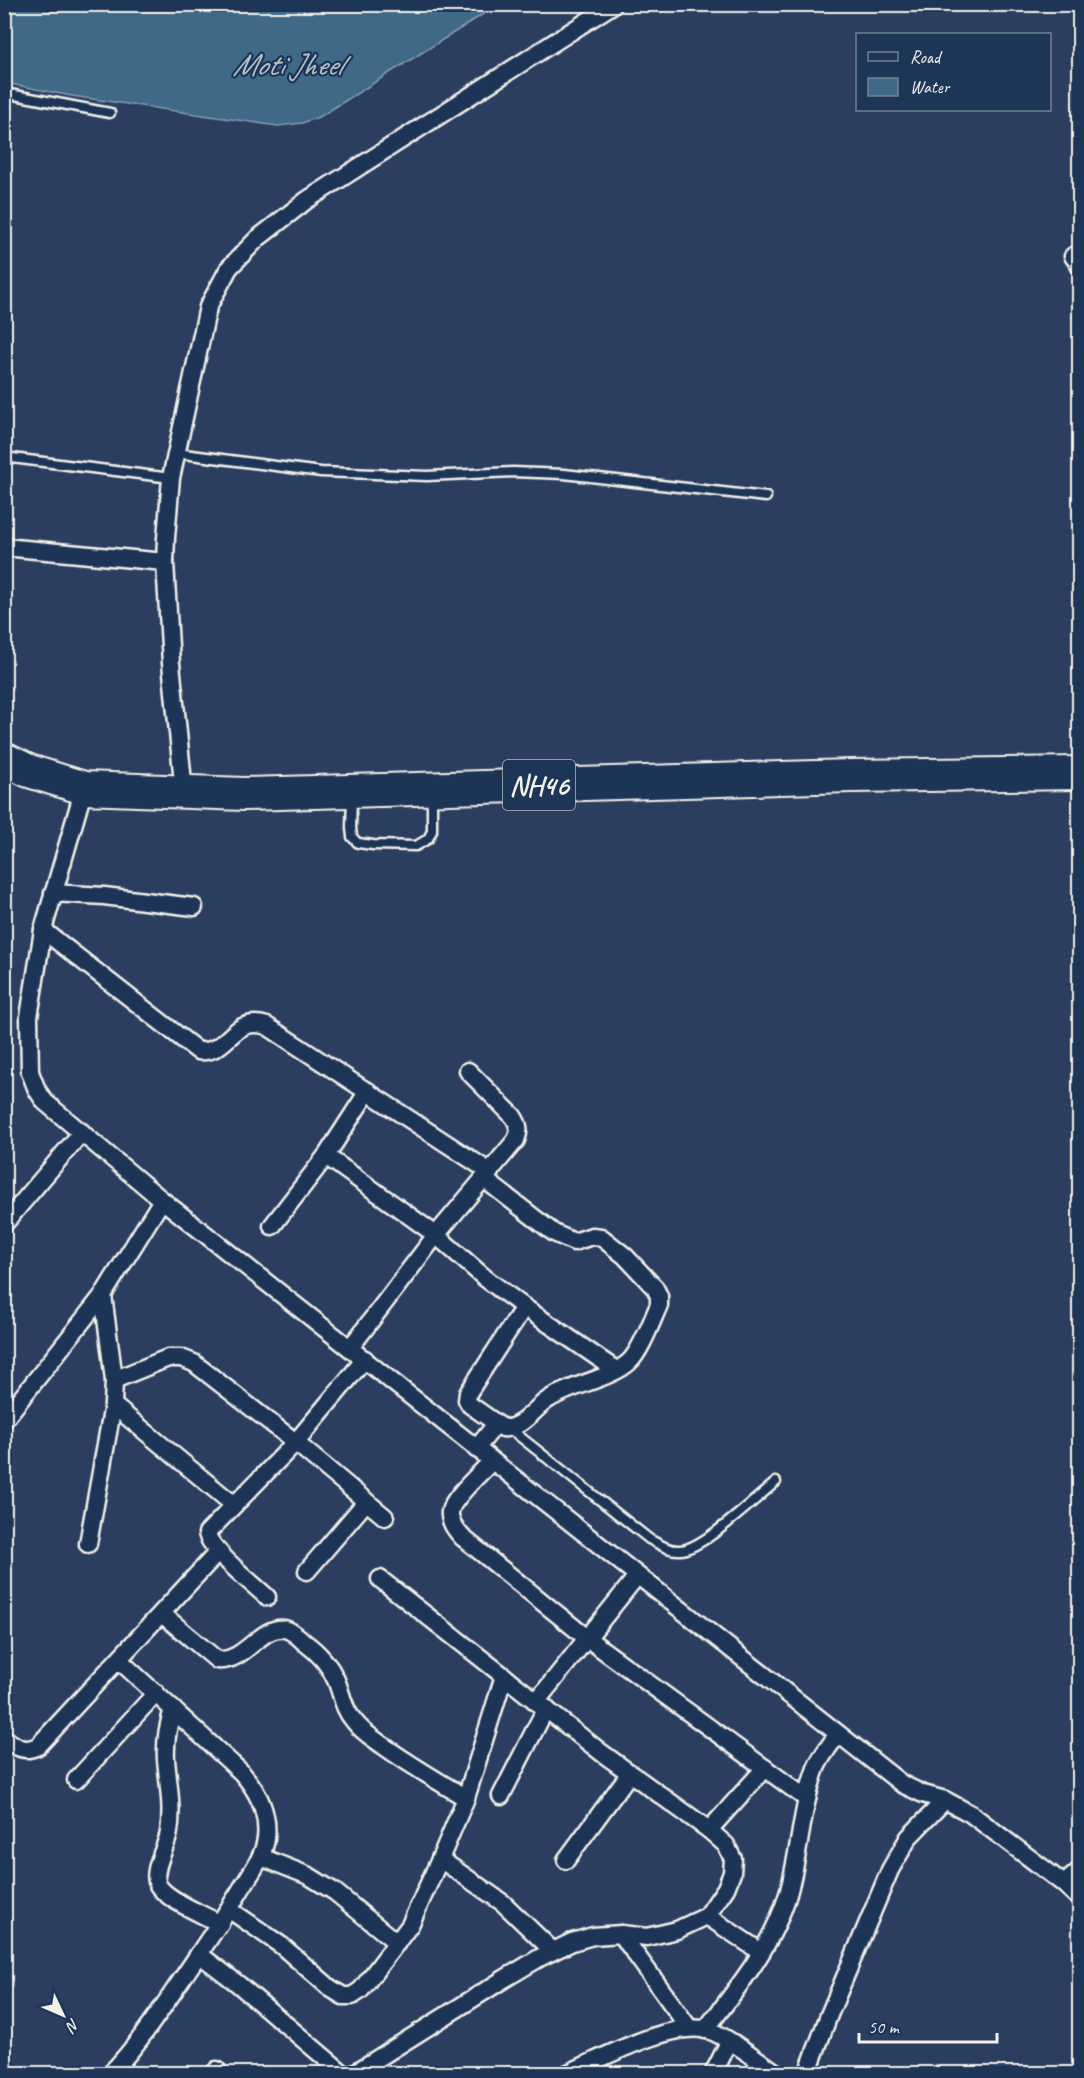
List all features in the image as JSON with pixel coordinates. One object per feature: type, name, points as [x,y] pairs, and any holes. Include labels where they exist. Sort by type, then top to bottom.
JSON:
[{"type":"highway","name":"NH46","points":[[4,759],[29,771],[84,788],[244,794],[851,776],[1080,773]]},
{"type":"street","points":[[184,792],[173,689],[165,562],[171,478],[208,307],[229,268],[257,239],[307,200],[614,4]]},
{"type":"street","points":[[4,547],[165,562]]},
{"type":"street","points":[[84,788],[43,930],[29,1017],[30,1072],[45,1102],[162,1200],[902,1784],[923,1794],[945,1800],[971,1814],[1064,1884],[1080,1899]]},
{"type":"street","points":[[53,893],[194,907]]},
{"type":"street","points":[[43,930],[198,1050],[207,1051],[217,1048],[241,1026],[250,1023],[267,1026],[368,1091],[487,1175],[554,1233],[574,1242],[592,1236],[601,1237],[625,1256],[655,1288],[659,1296],[659,1305],[629,1363],[547,1400],[517,1425],[502,1426],[470,1405],[467,1400],[468,1393],[524,1307]]},
{"type":"street","points":[[350,1348],[436,1235],[516,1140],[520,1131],[513,1116],[468,1071]]},
{"type":"street","points":[[272,1226],[326,1156],[368,1091]]},
{"type":"street","points":[[4,1224],[82,1132]]},
{"type":"street","points":[[326,1156],[436,1235],[485,1278],[524,1307],[616,1370]]},
{"type":"street","points":[[4,1420],[103,1295],[162,1200]]},
{"type":"street","points":[[88,1544],[113,1405],[114,1380],[103,1295]]},
{"type":"street","points":[[114,1380],[168,1358],[181,1358],[194,1363],[385,1517]]},
{"type":"street","points":[[267,1597],[218,1552],[208,1539],[207,1533],[295,1443],[365,1359]]},
{"type":"street","points":[[113,1405],[234,1505]]},
{"type":"street","points":[[476,1449],[502,1426]]},
{"type":"street","points":[[492,1461],[453,1504],[450,1514],[452,1524],[462,1537],[588,1639],[807,1799]]},
{"type":"street","points":[[307,1571],[366,1502]]},
{"type":"street","points":[[4,1738],[20,1748],[29,1750],[38,1746],[218,1552]]},
{"type":"street","points":[[501,1796],[541,1705],[637,1576]]},
{"type":"street","points":[[353,2073],[553,1951],[593,1935],[647,1936],[677,1930],[707,1916],[726,1888],[732,1873],[733,1859],[726,1845],[709,1830],[630,1773],[380,1579]]},
{"type":"street","points":[[162,1614],[217,1660],[226,1661],[235,1658],[255,1641],[277,1630],[286,1629],[318,1653],[330,1667],[337,1680],[345,1709],[360,1728],[413,1766],[466,1798]]},
{"type":"street","points":[[110,2073],[122,2062],[163,2007],[225,1917],[261,1857],[266,1839],[263,1804],[255,1787],[119,1660]]},
{"type":"street","points":[[172,1709],[168,1726],[166,1758],[172,1810],[169,1836],[158,1869],[157,1881],[160,1888],[169,1896],[225,1917],[282,1946],[330,1988],[343,1996],[352,1996],[361,1990],[410,1924],[466,1798],[504,1676]]},
{"type":"street","points":[[76,1780],[156,1693]]},
{"type":"street","points":[[697,2029],[738,1988],[778,1922],[788,1893],[807,1799],[816,1767],[838,1734]]},
{"type":"street","points":[[709,1830],[765,1768]]},
{"type":"street","points":[[566,1860],[630,1773]]},
{"type":"street","points":[[807,2073],[890,1870],[909,1837],[945,1800]]},
{"type":"street","points":[[261,1857],[309,1876],[335,1892],[397,1943]]},
{"type":"street","points":[[440,1859],[503,1903],[553,1951]]},
{"type":"street","points":[[1064,1884],[1080,1870]]},
{"type":"street","points":[[707,1916],[761,1952]]},
{"type":"street","points":[[621,1934],[697,2029]]},
{"type":"street","points":[[199,1954],[344,2073]]},
{"type":"street","points":[[566,2073],[663,2032],[697,2029],[713,2032],[778,2073]]},
{"type":"street","points":[[713,2073],[729,2042]]},
{"type":"lane","points":[[4,93],[110,112]]},
{"type":"lane","points":[[176,453],[321,472],[427,476],[513,472],[564,474],[765,497]]},
{"type":"lane","points":[[4,457],[171,478]]},
{"type":"lane","points":[[352,790],[352,837],[358,843],[416,846],[428,839],[432,831],[432,788]]},
{"type":"lane","points":[[502,1426],[649,1539],[666,1548],[680,1550],[692,1547],[706,1539],[776,1482]]},
{"type":"water","name":"Moti Jheel","points":[[4,5],[498,5],[321,116],[302,123],[278,126],[72,96],[5,83]]}]
